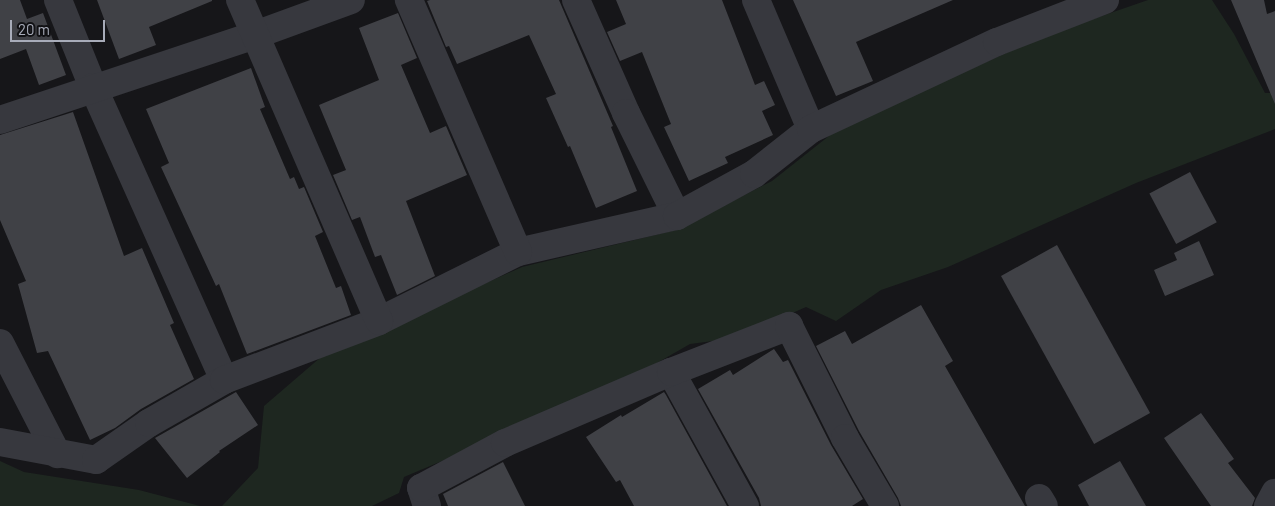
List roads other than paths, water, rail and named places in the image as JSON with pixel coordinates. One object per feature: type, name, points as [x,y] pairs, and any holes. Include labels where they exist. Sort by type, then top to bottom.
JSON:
[{"type":"street","points":[[58,0],[93,88],[224,380]]},
{"type":"street","points":[[240,0],[379,321]]},
{"type":"street","points":[[0,120],[255,35],[351,0]]},
{"type":"street","points":[[410,0],[518,252]]},
{"type":"street","points":[[576,0],[626,113],[677,216]]},
{"type":"street","points":[[756,0],[811,129]]},
{"type":"street","points":[[0,442],[96,460],[149,423],[224,380],[379,321],[518,252],[677,216],[754,174],[811,129],[997,42],[1104,0]]},
{"type":"street","points":[[427,506],[421,488],[505,443],[671,372],[789,326],[845,438],[884,506]]},
{"type":"street","points":[[0,343],[58,454]]},
{"type":"street","points":[[671,372],[745,506]]},
{"type":"street","points":[[1268,506],[1275,493]]}]
